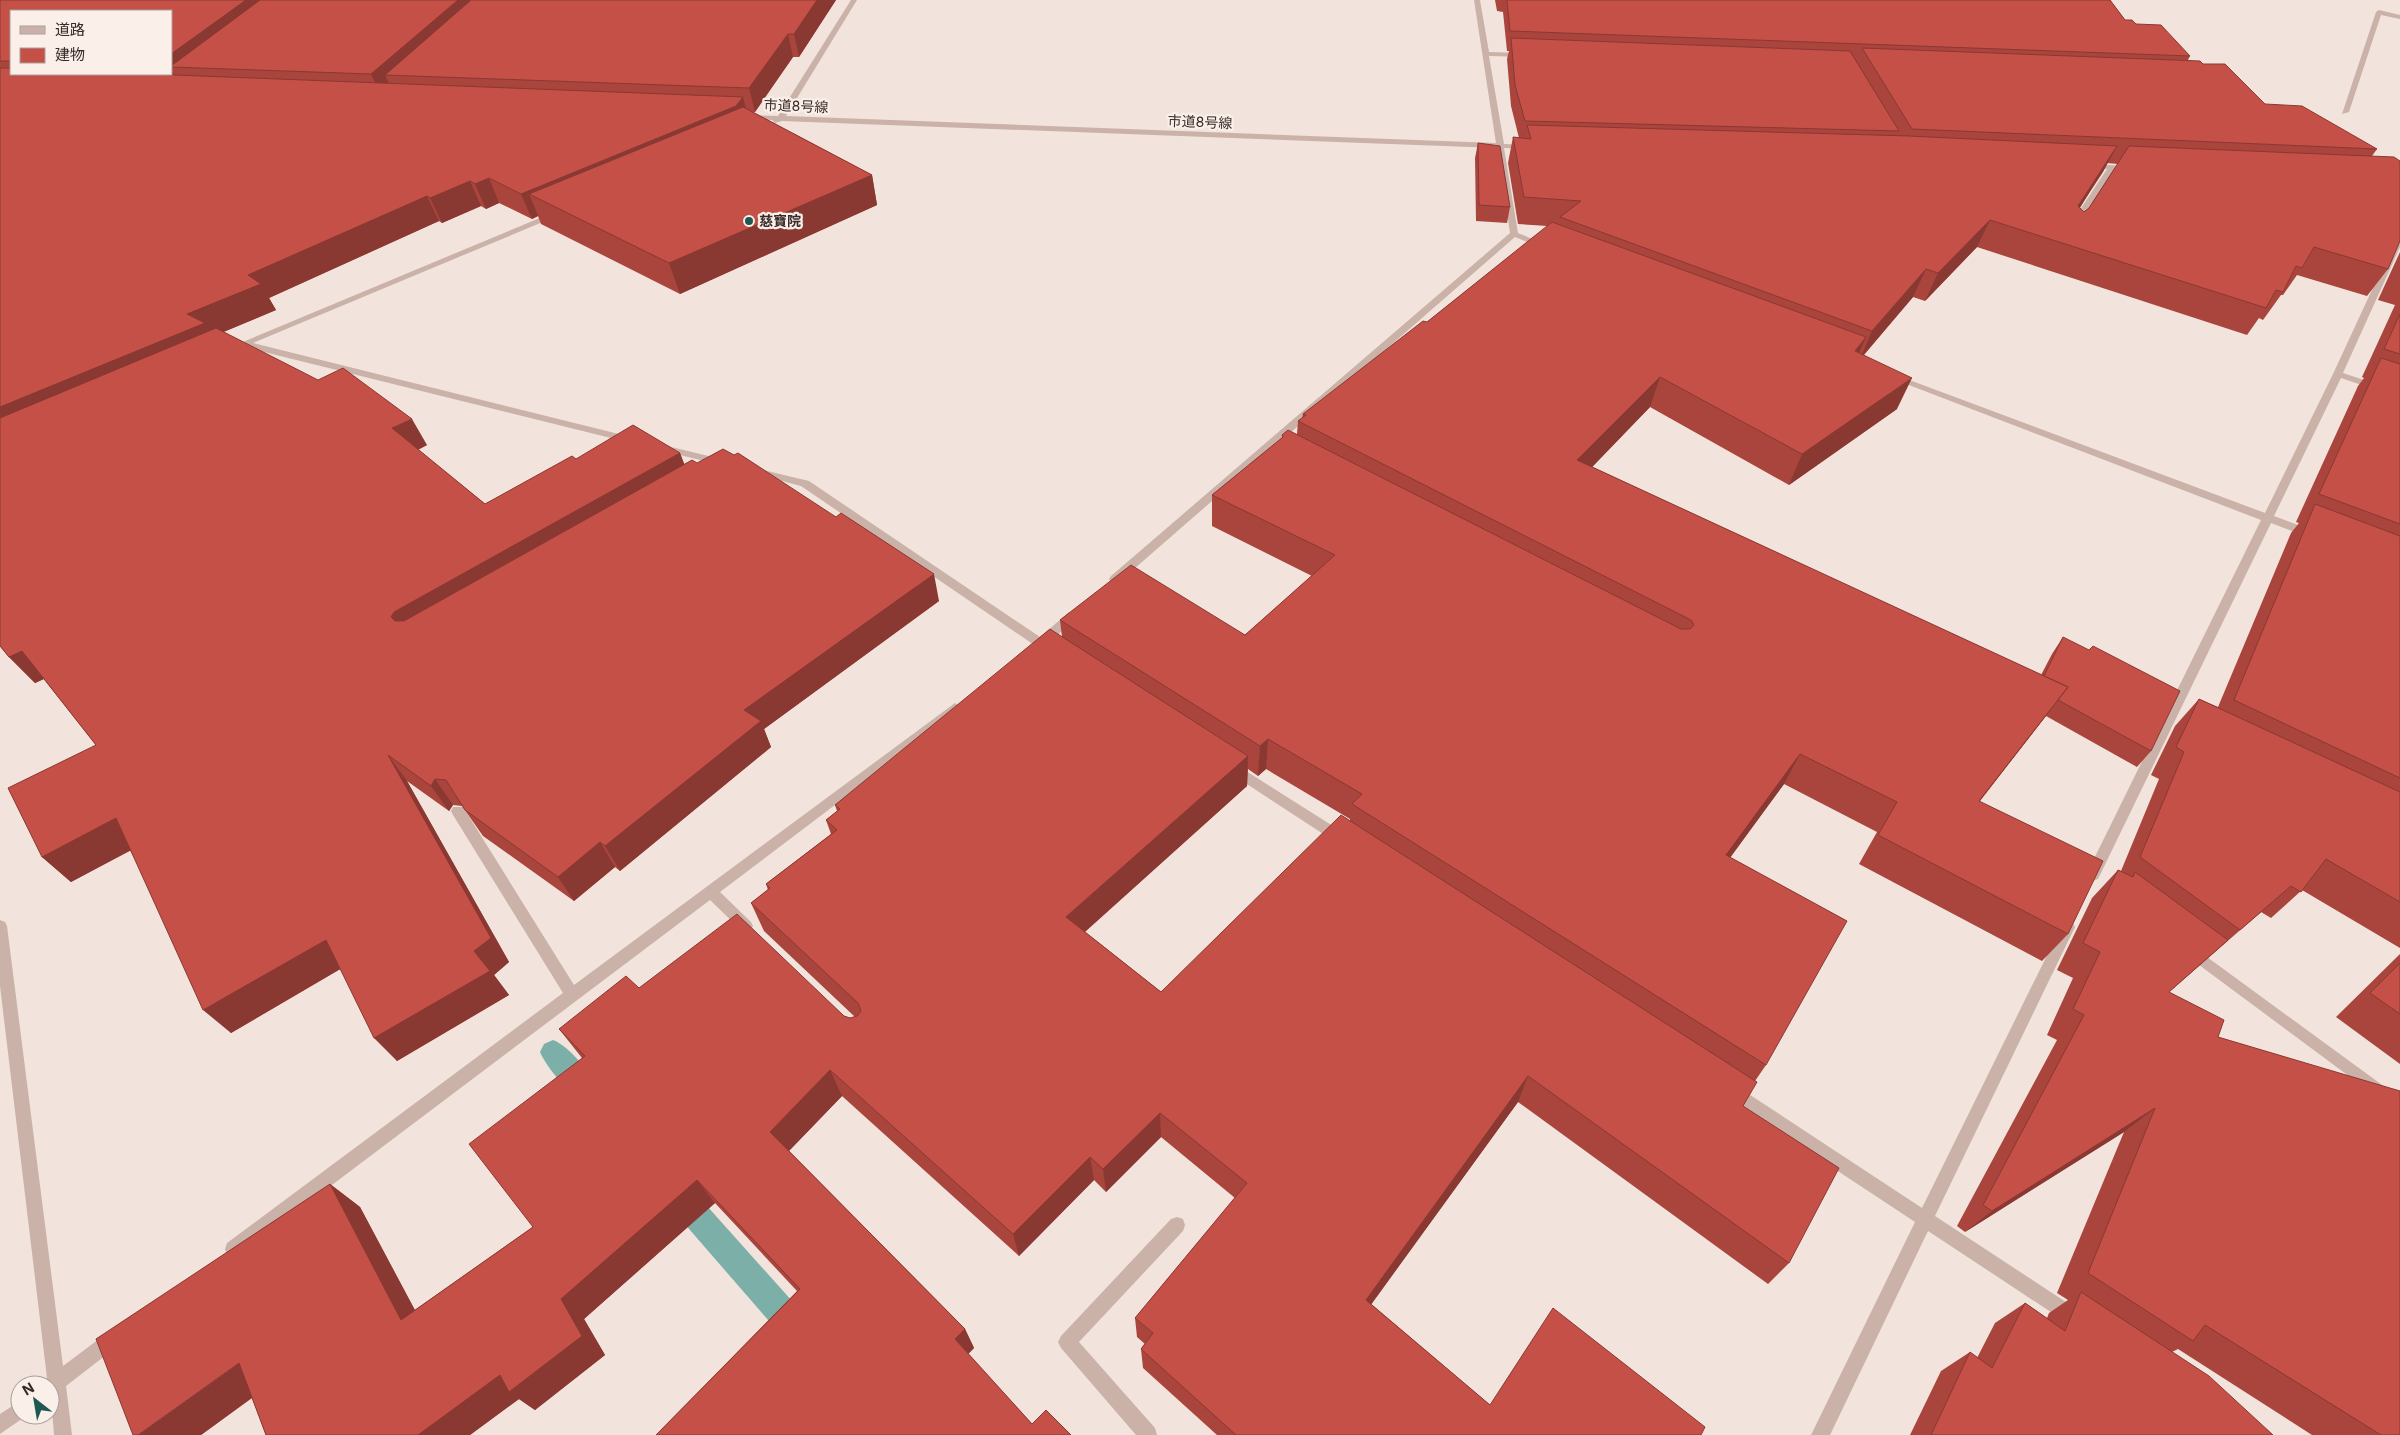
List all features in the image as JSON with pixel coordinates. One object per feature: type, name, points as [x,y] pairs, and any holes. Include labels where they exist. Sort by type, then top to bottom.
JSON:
[{"type":"street","points":[[763,126],[781,118],[854,0]]},
{"type":"street","points":[[1477,0],[1484,54],[1501,146],[1514,234]]},
{"type":"street","points":[[2345,112],[2379,12],[2400,16]]},
{"type":"street","points":[[1484,54],[1533,56]]},
{"type":"street","name":"市道8号線","points":[[742,117],[1541,147]]},
{"type":"street","points":[[2083,166],[2141,169]]},
{"type":"street","points":[[2069,234],[2112,167]]},
{"type":"street","points":[[563,210],[239,346],[805,483],[1037,646],[1066,660]]},
{"type":"street","points":[[1514,234],[1551,248]]},
{"type":"street","points":[[1107,586],[1274,447],[1514,234]]},
{"type":"street","points":[[2093,882],[2175,719],[2400,238]]},
{"type":"street","points":[[1886,374],[2321,538]]},
{"type":"street","points":[[2338,374],[2400,394]]},
{"type":"street","points":[[711,474],[728,464]]},
{"type":"street","points":[[1037,646],[1085,605]]},
{"type":"street","points":[[224,1256],[962,702]]},
{"type":"street","points":[[1224,763],[1350,844]]},
{"type":"street","points":[[458,811],[572,994]]},
{"type":"street","points":[[710,891],[754,933]]},
{"type":"street","points":[[1820,1435],[2074,913]]},
{"type":"street","points":[[0,926],[53,1375]]},
{"type":"street","points":[[2179,942],[2400,1106]]},
{"type":"street","points":[[1718,1083],[2080,1321]]},
{"type":"street","points":[[1148,1435],[1067,1342],[1177,1225]]},
{"type":"street","points":[[60,1379],[121,1333]]},
{"type":"street","points":[[60,1418],[63,1435]]},
{"type":"building","points":[[0,0],[246,0],[172,53],[172,10],[10,10],[10,61],[0,61]]},
{"type":"building","points":[[260,0],[458,0],[371,74],[172,67]]},
{"type":"building","points":[[471,0],[817,0],[794,34],[788,34],[749,88],[385,75]]},
{"type":"building","points":[[1507,0],[2110,0],[2125,20],[2132,20],[2136,24],[2161,25],[2190,56],[1510,31]]},
{"type":"building","points":[[1511,38],[1850,51],[1899,131],[1525,121],[1515,85]]},
{"type":"building","points":[[1862,48],[2200,61],[2203,64],[2225,64],[2265,104],[2302,106],[2377,149],[1912,129]]},
{"type":"building","points":[[0,68],[10,68],[10,75],[172,75],[743,97],[736,106],[521,194],[489,178],[475,184],[470,181],[430,198],[427,196],[248,275],[261,284],[187,314],[205,323],[0,407]]},
{"type":"building","points":[[743,107],[872,175],[669,263],[529,194]]},
{"type":"building","points":[[1527,125],[1909,136],[2117,146],[2078,206],[2084,212],[2089,208],[2129,146],[2394,157],[2400,161],[2400,241],[2388,269],[2314,247],[2302,268],[2296,266],[2283,292],[2276,290],[2266,308],[1990,220],[1938,273],[1926,269],[1872,331],[1560,217],[1581,201],[1524,197],[1513,137],[1531,139]]},
{"type":"building","points":[[1478,143],[1500,146],[1510,207],[1479,205]]},
{"type":"building","points":[[1552,222],[1866,337],[1855,351],[1912,378],[1802,454],[1660,377],[1577,460],[2068,687],[1979,801],[2103,861],[2068,934],[1878,835],[1897,802],[1800,754],[1726,855],[1847,921],[1766,1065],[1352,804],[1362,794],[1268,739],[1260,746],[1060,620],[1131,565],[1245,635],[1335,555],[1212,495],[1283,437],[1282,435],[1288,430],[1681,629],[1690,629],[1694,625],[1691,620],[1298,421],[1306,415],[1303,414],[1423,321],[1427,322]]},
{"type":"building","points":[[2400,314],[2400,354],[2384,349]]},
{"type":"building","points":[[216,328],[318,380],[343,368],[412,419],[392,428],[485,504],[572,456],[576,459],[633,425],[680,453],[394,612],[391,617],[395,621],[404,621],[692,460],[697,463],[723,449],[734,455],[738,453],[836,517],[841,513],[934,574],[744,710],[761,721],[605,846],[600,842],[558,877],[465,810],[446,780],[435,779],[431,786],[388,755],[491,938],[474,951],[490,971],[374,1038],[326,940],[203,1010],[116,818],[42,857],[8,788],[96,745],[22,651],[9,657],[0,646],[0,418]]},
{"type":"building","points":[[2381,358],[2400,364],[2400,524],[2319,494]]},
{"type":"building","points":[[2315,504],[2400,536],[2400,778],[2234,700]]},
{"type":"building","points":[[1050,629],[1248,756],[1066,917],[1161,992],[1341,815],[1757,1082],[1743,1106],[1839,1168],[1789,1263],[1528,1076],[1366,1300],[1490,1405],[1553,1308],[1705,1427],[1701,1435],[1236,1435],[1141,1349],[1153,1333],[1135,1318],[1247,1183],[1160,1113],[1103,1169],[1090,1157],[1013,1234],[830,1070],[770,1132],[965,1329],[955,1339],[1032,1424],[1046,1410],[1071,1435],[656,1435],[800,1289],[697,1180],[561,1299],[582,1336],[509,1392],[500,1375],[418,1435],[266,1435],[239,1363],[138,1435],[133,1435],[96,1339],[330,1184],[401,1320],[533,1227],[469,1144],[585,1056],[559,1029],[626,976],[639,988],[737,914],[844,1016],[850,1018],[857,1016],[861,1011],[858,1003],[751,903],[770,888],[766,884],[837,830],[826,820],[840,809],[835,805]]},
{"type":"building","points":[[2063,637],[2089,650],[2093,646],[2180,691],[2151,751],[2058,700],[2068,687],[2044,676]]},
{"type":"building","points":[[2199,699],[2400,792],[2400,902],[2326,859],[2301,892],[2291,886],[2240,930],[2140,857],[2184,752],[2176,747]]},
{"type":"building","points":[[2118,870],[2133,877],[2135,872],[2228,940],[2169,992],[2224,1020],[2218,1037],[2400,1091],[2400,1435],[2381,1435],[2205,1325],[2193,1341],[2088,1273],[2155,1108],[1992,1211],[1983,1205],[2084,1015],[2073,1009],[2100,952],[2083,943]]},
{"type":"building","points":[[2400,963],[2400,1014],[2370,993]]},
{"type":"building","points":[[2081,1292],[2209,1376],[2273,1435],[1931,1435],[1970,1352],[1992,1368],[2025,1303],[2065,1331]]},
{"type":"waterway","points":[[553,1052],[586,1090]]},
{"type":"waterway","points":[[680,1197],[799,1332]]},
{"type":"place","name":"慈寶院","points":[[749,221]]}]
